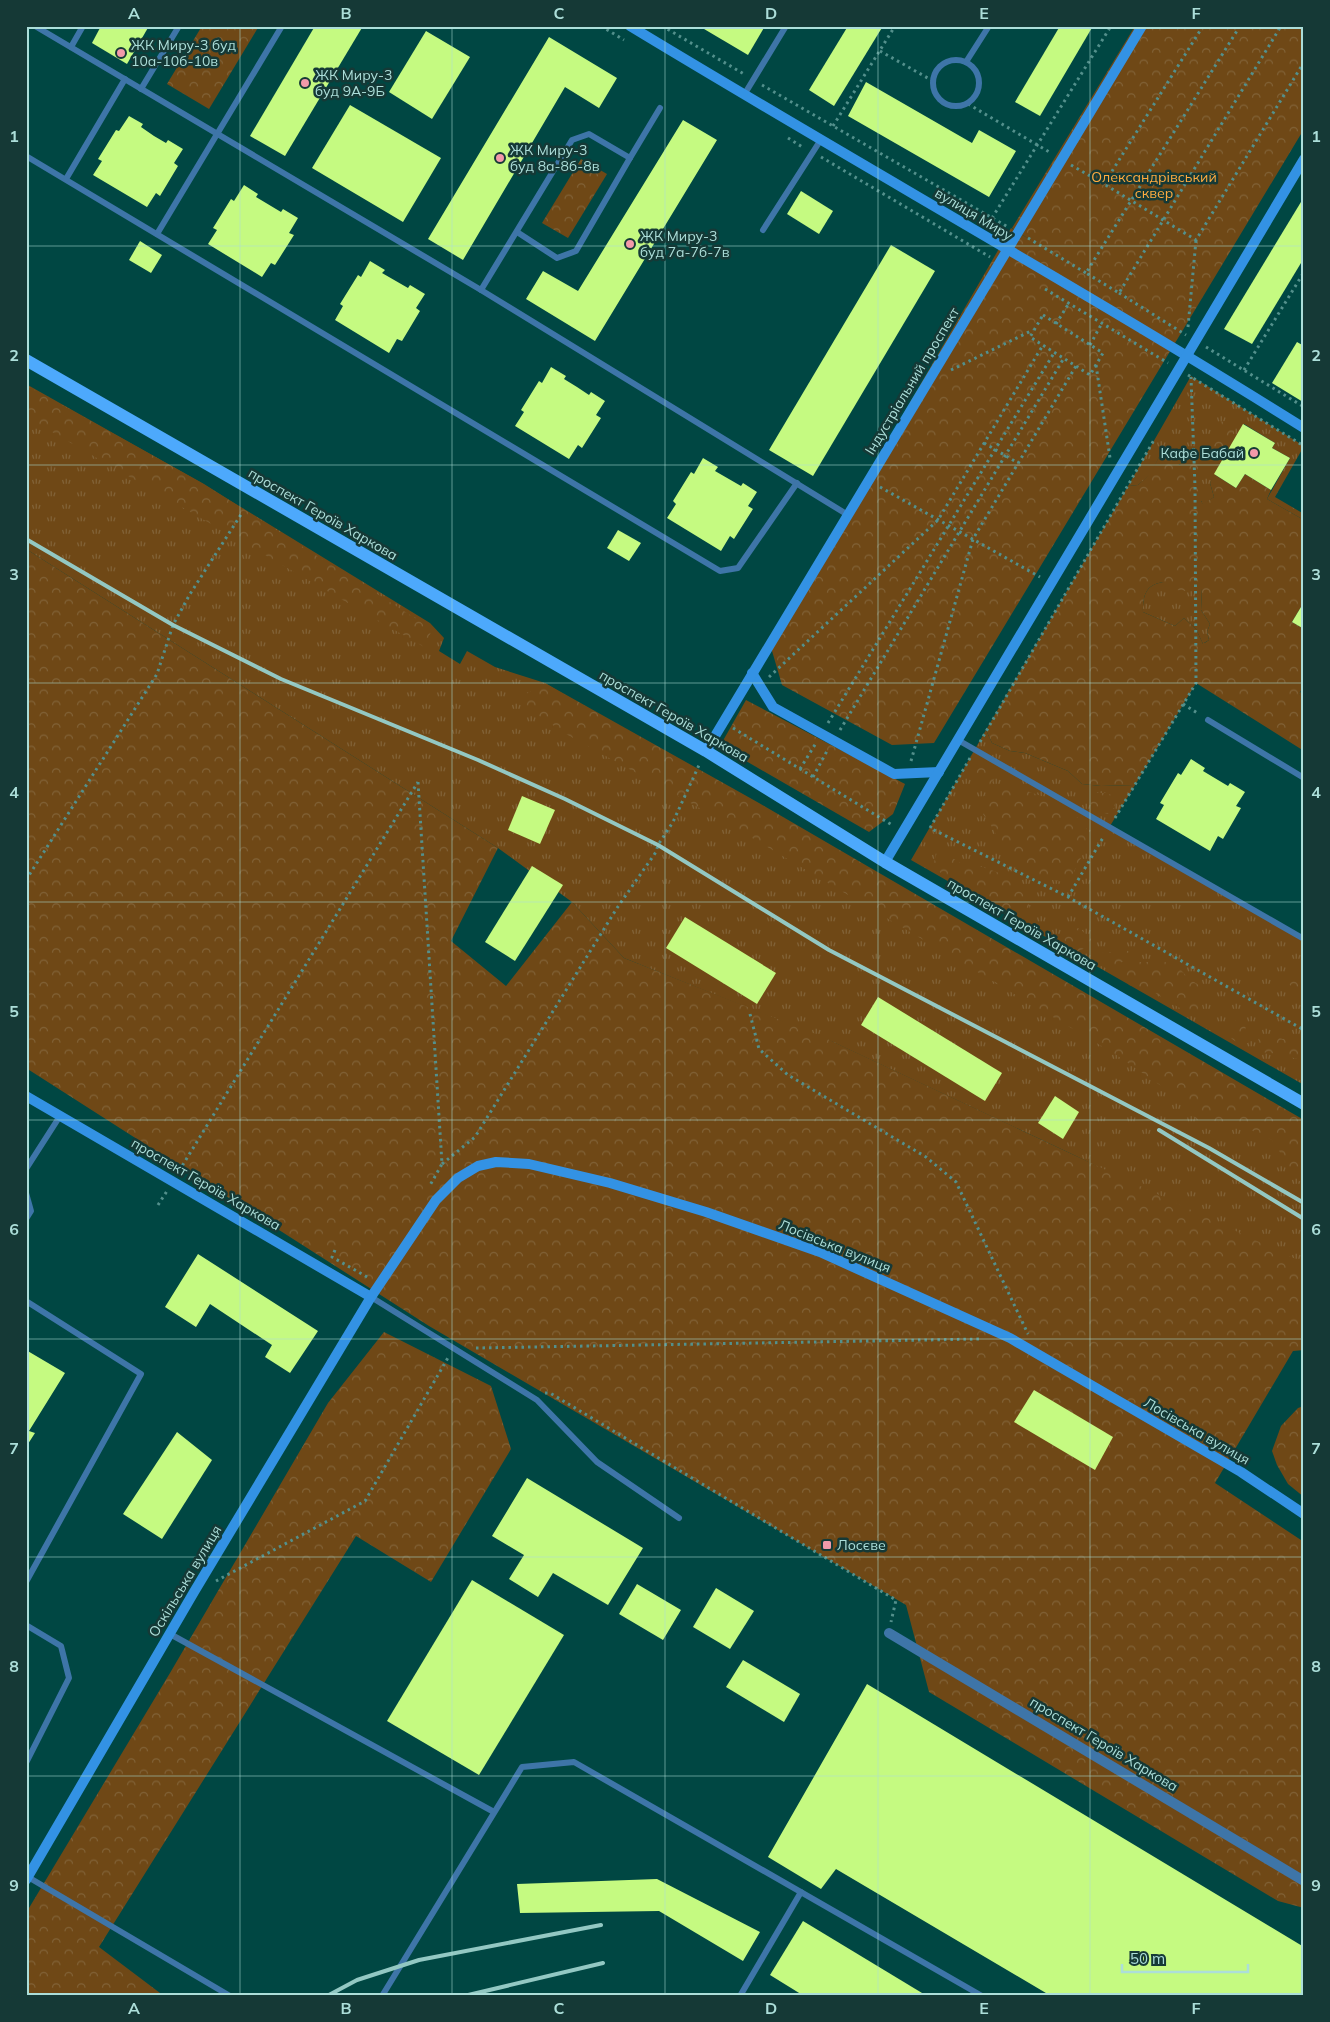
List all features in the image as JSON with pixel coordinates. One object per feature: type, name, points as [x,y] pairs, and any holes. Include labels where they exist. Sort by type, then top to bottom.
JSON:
[{"type":"main road","name":"проспект Героїв Харкова","points":[[26,360],[706,751],[885,862],[1304,1104]]},
{"type":"street","name":"вулиця Миру","points":[[630,26],[820,141],[1187,355],[1304,428]]},
{"type":"street","name":"Індустріальний проспект","points":[[706,751],[1142,26]]},
{"type":"street","points":[[885,862],[1187,355],[1191,338],[1304,159]]},
{"type":"street","points":[[752,673],[773,707],[894,774],[939,772]]},
{"type":"street","name":"проспект Героїв Харкова","points":[[26,1096],[368,1296]]},
{"type":"street","name":"Лосівська вулиця","points":[[368,1296],[404,1250],[436,1200],[458,1178],[478,1166],[496,1162],[529,1164],[610,1183],[706,1212],[820,1252],[925,1298],[1010,1338],[1241,1472],[1304,1514]]},
{"type":"street","name":"Оскільська вулиця","points":[[27,1879],[368,1296]]},
{"type":"street","name":"проспект Героїв Харкова","points":[[889,1633],[1304,1881]]},
{"type":"lane","points":[[35,26],[481,290],[848,515]]},
{"type":"lane","points":[[70,47],[83,26]]},
{"type":"lane","points":[[142,89],[179,26]]},
{"type":"lane","points":[[157,234],[282,26]]},
{"type":"lane","points":[[744,96],[786,26]]},
{"type":"lane","points":[[966,62],[989,26]]},
{"type":"lane","points":[[959,60],[966,62],[977,73],[980,81],[976,96],[968,104],[955,107],[941,101],[936,96],[933,81],[935,74],[944,63],[959,60]]},
{"type":"lane","points":[[66,179],[125,79]]},
{"type":"lane","points":[[516,232],[558,258],[576,251],[660,108]]},
{"type":"lane","points":[[481,290],[572,140],[589,134],[630,158]]},
{"type":"lane","points":[[763,230],[820,141]]},
{"type":"lane","points":[[26,156],[720,571],[738,568],[796,484]]},
{"type":"lane","points":[[1208,720],[1304,778]]},
{"type":"lane","points":[[958,740],[1304,939]]},
{"type":"lane","points":[[26,1169],[60,1116]]},
{"type":"lane","points":[[26,1193],[31,1211],[26,1219]]},
{"type":"lane","points":[[368,1296],[537,1400],[597,1462],[679,1518]]},
{"type":"lane","points":[[26,1300],[141,1374],[26,1582]]},
{"type":"lane","points":[[26,1625],[62,1646],[69,1678],[26,1763]]},
{"type":"lane","points":[[170,1634],[494,1812]]},
{"type":"lane","points":[[382,1996],[522,1767],[574,1762],[982,1996]]},
{"type":"lane","points":[[27,1879],[230,1996]]},
{"type":"lane","points":[[740,1996],[801,1892]]},
{"type":"path","points":[[662,26],[1018,232],[1304,407]]},
{"type":"path","points":[[834,126],[895,26]]},
{"type":"path","points":[[992,218],[1111,26]]},
{"type":"path","points":[[1196,240],[1104,184],[1203,26]]},
{"type":"path","points":[[1086,273],[1240,26]]},
{"type":"path","points":[[1119,293],[1165,220],[1280,26]]},
{"type":"path","points":[[880,51],[933,81]]},
{"type":"path","points":[[1191,338],[1196,240],[1304,62]]},
{"type":"path","points":[[968,104],[1037,145]]},
{"type":"path","points":[[974,248],[996,260]]},
{"type":"path","points":[[1244,370],[1304,272]]},
{"type":"path","points":[[1044,288],[1176,367]]},
{"type":"path","points":[[1056,324],[1069,303]]},
{"type":"path","points":[[1043,315],[1056,324],[1103,353],[1090,375],[1030,337],[1043,315]]},
{"type":"path","points":[[1090,345],[1102,323]]},
{"type":"path","points":[[929,380],[1034,330]]},
{"type":"path","points":[[759,686],[938,520],[1043,345]]},
{"type":"path","points":[[800,769],[950,526],[1054,352]]},
{"type":"path","points":[[813,777],[1064,358]]},
{"type":"path","points":[[1096,364],[1113,479]]},
{"type":"path","points":[[908,773],[973,539],[1076,366]]},
{"type":"path","points":[[1183,372],[1192,375],[1304,446]]},
{"type":"path","points":[[1186,385],[1192,375]]},
{"type":"path","points":[[1068,897],[1196,682],[1195,487],[1192,375]]},
{"type":"path","points":[[1157,434],[930,828],[1068,897],[1304,1030]]},
{"type":"path","points":[[984,443],[1018,463]]},
{"type":"path","points":[[868,481],[1041,578]]},
{"type":"path","points":[[26,880],[157,674],[173,625],[190,594],[242,513]]},
{"type":"path","points":[[1058,587],[1066,592]]},
{"type":"path","points":[[1183,704],[1208,720]]},
{"type":"path","points":[[723,722],[904,832]]},
{"type":"path","points":[[427,1189],[442,1164],[475,1137],[611,917],[656,852],[658,845],[673,822],[706,751]]},
{"type":"path","points":[[158,1205],[418,782],[442,1164]]},
{"type":"path","points":[[750,1014],[759,1049],[788,1075],[926,1157],[956,1182],[1038,1354]]},
{"type":"path","points":[[335,1250],[332,1257],[373,1280],[368,1296]]},
{"type":"path","points":[[194,1592],[365,1501],[454,1348],[981,1339]]},
{"type":"path","points":[[526,1393],[550,1393],[896,1600],[889,1633]]},
{"type":"green space","points":[[202,26],[259,26],[209,109],[167,84]]},
{"type":"green space","name":"Олександрівський сквер","points":[[1135,26],[1304,26],[1304,129],[934,743],[892,745],[782,685],[770,644],[1011,228],[1032,241],[1012,228]]},
{"type":"green space","points":[[581,159],[607,174],[568,238],[542,223]]},
{"type":"green space","points":[[1191,376],[1304,446],[1275,497],[1304,514],[1304,520],[1267,499],[1290,458],[1272,448],[1275,443],[1244,424],[1210,483],[1214,497],[1203,505],[1180,456],[1183,463],[1178,465],[1159,457],[1151,474],[1138,485],[1128,486]]},
{"type":"green space","points":[[26,384],[200,482],[430,623],[444,638],[439,651],[460,664],[467,651],[495,667],[545,683],[1304,1143],[1304,1269],[1076,1156],[833,1042],[624,958],[572,902],[498,848],[26,549]]},
{"type":"green space","points":[[26,385],[204,484],[418,620],[432,630],[424,647],[26,417]]},
{"type":"green space","points":[[1226,421],[1235,427],[1229,444],[1216,457],[1208,454],[1209,444],[1219,422]]},
{"type":"green space","points":[[1185,450],[1192,452],[1197,463],[1205,495],[1201,501],[1203,504],[1214,497],[1210,483],[1214,474],[1236,488],[1245,474],[1271,490],[1267,499],[1304,520],[1304,602],[1292,622],[1304,629],[1304,685],[1299,694],[1304,697],[1304,751],[1196,683],[1135,785],[1101,786],[1082,784],[1068,771],[1025,753],[1010,751],[992,743],[986,730],[1128,486],[1138,485],[1150,474],[1159,457],[1170,458],[1179,465],[1183,463],[1180,456]],"holes":[[[1163,582],[1169,589],[1185,591],[1202,588],[1201,610],[1210,624],[1207,632],[1209,640],[1203,644],[1196,629],[1184,618],[1175,626],[1143,612],[1146,592],[1152,586]]]},
{"type":"green space","points":[[26,549],[498,848],[451,941],[506,986],[572,902],[624,958],[823,1037],[1304,1263],[1304,1350],[1293,1351],[1215,1483],[1304,1542],[1304,1908],[1278,1901],[929,1692],[906,1605],[429,1326],[26,1068]]},
{"type":"green space","points":[[1163,582],[1202,588],[1201,610],[1210,624],[1207,632],[1209,640],[1204,643],[1300,693],[1304,685],[1304,697],[1203,644],[1196,629],[1184,618],[1175,626],[1143,612],[1146,592],[1157,583]]},
{"type":"green space","points":[[545,683],[759,803],[1304,1120],[1304,1184],[1298,1180],[1272,1140],[1236,1123],[1196,1120],[1180,1099],[1115,1054],[732,826],[566,734],[530,710],[519,698]]},
{"type":"green space","points":[[746,700],[905,784],[893,814],[869,832],[720,746]]},
{"type":"green space","points":[[986,730],[992,743],[1010,751],[1025,753],[1068,771],[1082,784],[1101,786],[1135,785],[1110,826],[1304,939],[1304,1085],[911,860]]},
{"type":"green space","points":[[979,763],[990,767],[995,774],[996,777],[990,785],[977,784],[971,772]]},
{"type":"green space","points":[[1018,788],[1047,798],[1068,809],[1093,835],[1071,877],[1062,882],[1029,875],[1005,854],[994,830],[983,814],[984,796],[996,790]]},
{"type":"green space","points":[[1093,793],[1106,793],[1117,797],[1114,808],[1108,814],[1091,806],[1090,798]]},
{"type":"green space","points":[[937,852],[949,854],[958,862],[979,866],[1013,880],[1027,890],[1030,909],[1020,914],[1008,912],[957,880],[941,873],[933,866]]},
{"type":"green space","points":[[1079,928],[1091,939],[1089,946],[1077,952],[1069,948],[1064,939],[1070,930]]},
{"type":"green space","points":[[1121,949],[1131,952],[1131,958],[1120,963],[1116,969],[1106,968],[1097,961],[1102,953]]},
{"type":"green space","points":[[1135,962],[1165,962],[1181,970],[1189,979],[1199,985],[1203,1011],[1193,1015],[1154,992],[1129,985],[1124,975],[1124,966]]},
{"type":"green space","points":[[1295,968],[1304,975],[1304,985],[1300,989],[1293,988],[1285,980],[1288,971]]},
{"type":"green space","points":[[1237,1020],[1245,1023],[1246,1032],[1250,1037],[1248,1043],[1234,1041],[1225,1030],[1229,1023]]},
{"type":"green space","points":[[1265,1034],[1283,1039],[1299,1035],[1304,1037],[1304,1061],[1280,1054],[1261,1052],[1256,1045],[1259,1038]]},
{"type":"green space","points":[[384,1332],[491,1386],[511,1449],[431,1582],[356,1536],[99,1947],[164,1996],[26,1996],[26,1913],[170,1673],[328,1403]]},
{"type":"green space","points":[[1304,1406],[1304,1497],[1288,1484],[1277,1465],[1272,1451],[1281,1426],[1298,1408]]},
{"type":"building","name":"ЖК Миру-3 буд 10а-10б-10в","points":[[101,26],[149,26],[127,64],[92,43]]},
{"type":"building","name":"ЖК Миру-3 буд 9А-9Б","points":[[315,26],[363,26],[285,156],[250,136]]},
{"type":"building","points":[[699,26],[765,26],[748,55]]},
{"type":"building","points":[[848,26],[883,26],[834,106],[809,90]]},
{"type":"building","points":[[1060,26],[1093,26],[1040,116],[1015,102]]},
{"type":"building","points":[[426,31],[470,57],[432,119],[389,92]]},
{"type":"building","name":"ЖК Миру-3 буд 8а-8б-8в","points":[[549,37],[617,78],[599,108],[565,87],[463,260],[428,239]]},
{"type":"building","points":[[866,82],[972,143],[979,130],[1016,151],[989,197],[848,116]]},
{"type":"building","points":[[350,105],[441,158],[403,222],[312,168]]},
{"type":"building","points":[[129,116],[143,124],[141,127],[154,136],[166,143],[168,140],[183,149],[174,163],[178,166],[160,196],[156,193],[147,207],[93,175],[102,161],[98,159],[116,130],[119,131]]},
{"type":"building","name":"ЖК Миру-3 буд 7а-7б-7в","points":[[683,120],[717,140],[595,341],[526,299],[543,271],[578,291]]},
{"type":"building","points":[[244,185],[258,194],[256,197],[281,212],[283,209],[298,218],[289,233],[294,235],[275,265],[271,263],[262,277],[208,244],[217,230],[213,228],[231,199],[234,201]]},
{"type":"building","points":[[801,191],[833,211],[819,234],[787,214]]},
{"type":"building","points":[[1304,197],[1304,258],[1252,344],[1224,329]]},
{"type":"building","points":[[140,241],[162,255],[151,273],[129,260]]},
{"type":"building","points":[[891,245],[935,271],[813,476],[769,450]]},
{"type":"building","points":[[370,261],[385,270],[382,273],[408,288],[410,285],[425,294],[416,308],[420,311],[402,341],[397,339],[389,353],[335,320],[343,306],[340,304],[358,275],[361,277]]},
{"type":"building","points":[[1297,342],[1304,346],[1303,402],[1272,383]]},
{"type":"building","points":[[551,367],[566,376],[564,379],[589,395],[591,392],[605,401],[596,415],[601,418],[582,448],[578,445],[569,459],[515,426],[524,412],[521,410],[539,381],[542,383]]},
{"type":"building","name":"Кафе Бабай","points":[[1243,424],[1275,443],[1272,448],[1290,458],[1271,490],[1245,474],[1236,488],[1214,474]]},
{"type":"building","points":[[703,458],[718,467],[715,471],[741,486],[743,483],[757,492],[748,506],[753,509],[734,539],[730,536],[721,551],[667,518],[676,504],[673,501],[691,472],[694,474]]},
{"type":"building","points":[[618,530],[641,543],[629,561],[607,548]]},
{"type":"building","points":[[1304,602],[1304,629],[1292,622]]},
{"type":"building","points":[[1191,759],[1205,768],[1203,771],[1228,786],[1230,783],[1245,792],[1236,806],[1241,808],[1223,839],[1218,836],[1210,851],[1156,819],[1164,805],[1160,803],[1178,773],[1181,775]]},
{"type":"building","points":[[522,796],[555,810],[540,844],[508,830]]},
{"type":"building","points":[[532,866],[563,885],[515,961],[485,942]]},
{"type":"building","points":[[685,917],[776,973],[757,1004],[666,948]]},
{"type":"building","points":[[878,997],[1002,1073],[985,1101],[861,1025]]},
{"type":"building","points":[[1055,1096],[1079,1112],[1063,1139],[1038,1123]]},
{"type":"building","points":[[198,1254],[318,1331],[290,1373],[265,1357],[272,1345],[210,1304],[196,1327],[165,1307]]},
{"type":"building","points":[[26,1350],[65,1373],[29,1431],[35,1433],[26,1447]]},
{"type":"building","points":[[1034,1390],[1113,1437],[1095,1470],[1014,1422]]},
{"type":"building","points":[[177,1432],[212,1460],[162,1539],[123,1514]]},
{"type":"building","points":[[527,1478],[643,1548],[608,1605],[553,1573],[538,1597],[509,1579],[524,1555],[492,1536]]},
{"type":"building","points":[[472,1580],[564,1635],[479,1775],[387,1721]]},
{"type":"building","points":[[637,1584],[681,1610],[663,1640],[619,1614]]},
{"type":"building","points":[[716,1588],[754,1611],[730,1649],[693,1627]]},
{"type":"building","points":[[743,1660],[800,1694],[784,1722],[726,1687]]},
{"type":"building","points":[[867,1684],[1304,1947],[1304,1996],[1051,1996],[836,1869],[821,1889],[768,1857]]},
{"type":"building","points":[[657,1879],[760,1932],[743,1961],[659,1911],[520,1913],[517,1884]]},
{"type":"building","points":[[803,1921],[927,1996],[804,1996],[770,1975]]},
{"type":"railway","points":[[26,539],[173,625],[281,679],[478,760],[565,799],[658,845],[829,950],[1209,1148],[1304,1203]]},
{"type":"railway","points":[[1159,1130],[1304,1219]]},
{"type":"railway","points":[[327,1996],[357,1980],[419,1960],[601,1925]]},
{"type":"railway","points":[[464,1996],[603,1963]]},
{"type":"place","name":"ЖК Миру-3 буд 10а-10б-10в","points":[[121,53]]},
{"type":"place","name":"ЖК Миру-3 буд 9А-9Б","points":[[305,83]]},
{"type":"place","name":"ЖК Миру-3 буд 8а-8б-8в","points":[[500,158]]},
{"type":"place","name":"ЖК Миру-3 буд 7а-7б-7в","points":[[630,244]]},
{"type":"place","name":"Кафе Бабай","points":[[1254,453]]},
{"type":"place","name":"Лосєве","points":[[827,1545]]}]
